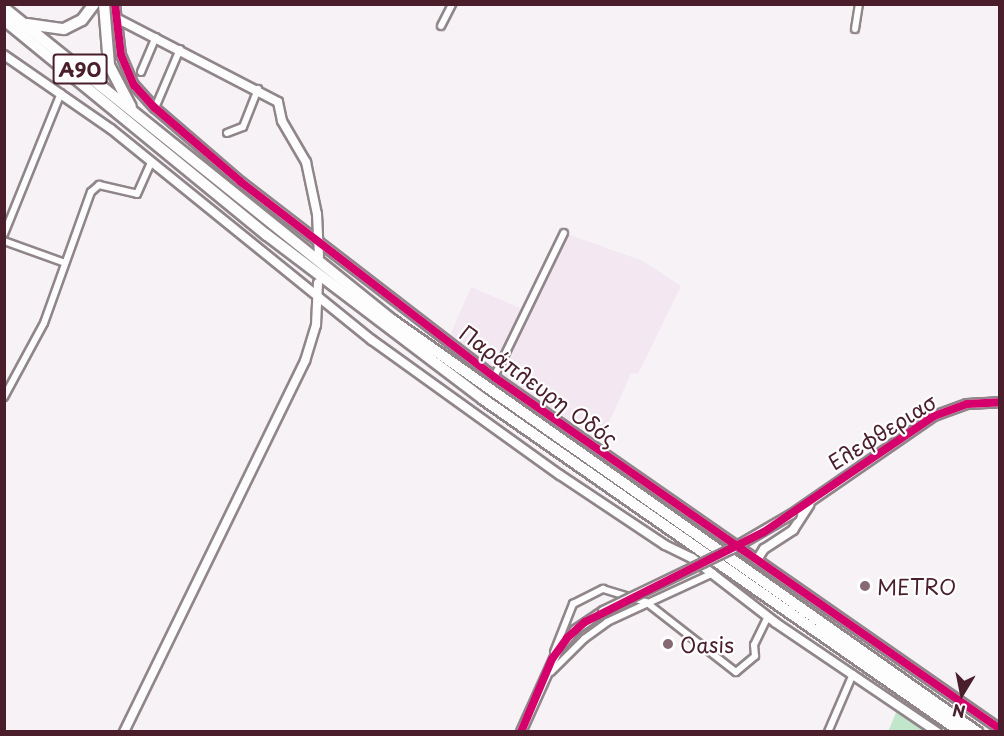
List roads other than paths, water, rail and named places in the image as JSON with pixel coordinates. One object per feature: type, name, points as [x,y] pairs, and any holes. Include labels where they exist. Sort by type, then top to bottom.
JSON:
[{"type":"highway","points":[[24,24],[64,29],[82,20],[94,4]]},
{"type":"highway","points":[[104,4],[109,64],[136,115]]},
{"type":"highway","name":"Α90","points":[[5,12],[24,24],[273,228],[488,391],[977,732]]},
{"type":"highway","name":"Α90","points":[[5,12],[267,235],[474,393],[961,732]]},
{"type":"street","name":"Παράπλευρη Οδός","points":[[115,4],[124,67],[155,108],[320,244],[494,378],[999,729]]},
{"type":"street","points":[[441,26],[452,4]]},
{"type":"street","points":[[855,29],[859,4]]},
{"type":"street","points":[[118,19],[258,89],[280,104],[284,125],[302,151],[320,244],[320,256]]},
{"type":"street","points":[[141,72],[156,37]]},
{"type":"street","points":[[155,108],[180,49]]},
{"type":"street","points":[[4,55],[61,93],[151,162],[372,340],[560,476],[713,573],[768,616],[937,732]]},
{"type":"street","points":[[227,133],[243,127],[258,89]]},
{"type":"street","points":[[4,234],[61,93]]},
{"type":"street","points":[[4,397],[39,335],[95,187],[104,185],[137,194],[151,162]]},
{"type":"street","points":[[494,378],[564,233]]},
{"type":"street","points":[[4,242],[66,263]]},
{"type":"street","points":[[124,732],[305,361],[315,325],[318,284]]},
{"type":"street","name":"Ελεφθεριασ","points":[[521,732],[552,659],[575,630],[603,612],[732,549],[792,514],[934,416],[967,404],[999,402]]},
{"type":"street","points":[[757,560],[764,549],[793,530],[811,500]]},
{"type":"street","points":[[543,680],[584,639],[646,602],[713,573]]},
{"type":"street","points":[[552,659],[568,610],[579,599],[603,589],[646,602],[736,672],[755,656],[754,645],[768,616]]},
{"type":"street","points":[[828,732],[853,674]]},
{"type":"place","name":"METRO","points":[[865,586]]},
{"type":"place","name":"Oasis","points":[[668,644]]}]
